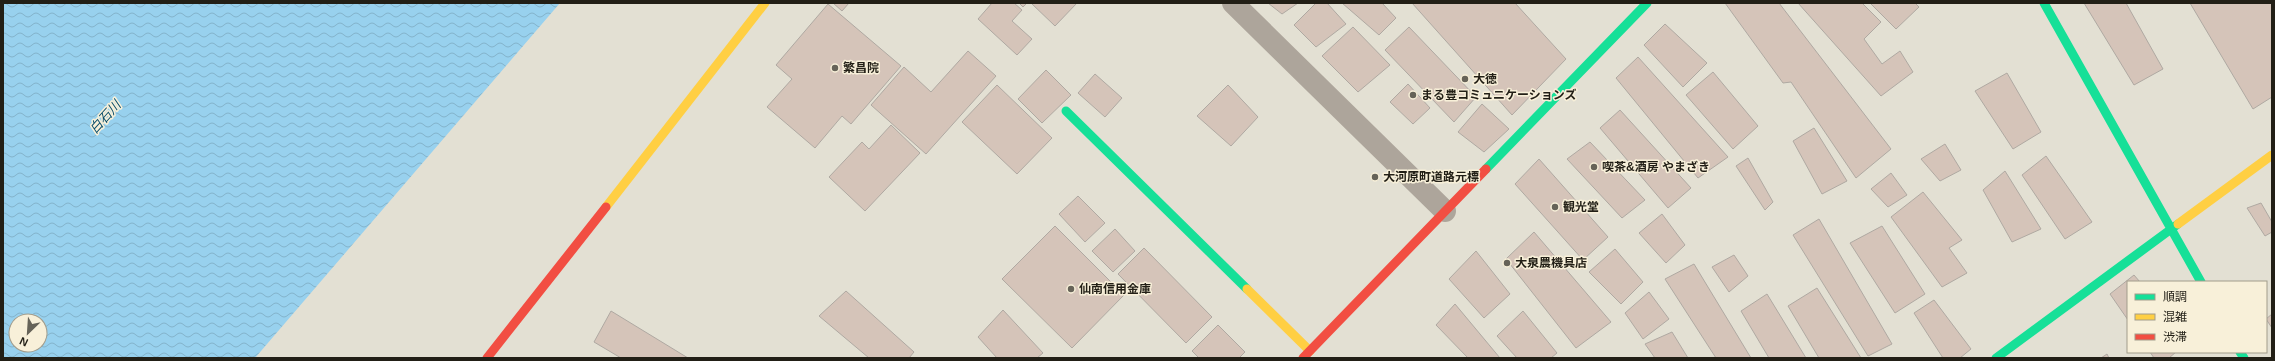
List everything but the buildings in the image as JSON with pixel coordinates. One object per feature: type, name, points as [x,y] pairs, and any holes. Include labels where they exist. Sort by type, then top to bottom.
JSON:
[{"type":"street","points":[[486,358],[663,135],[765,3]]},
{"type":"street","points":[[1233,3],[1445,212]]},
{"type":"street","points":[[1066,112],[1307,355],[1647,3]]},
{"type":"street","points":[[2044,3],[2200,281]]},
{"type":"street","points":[[1996,358],[2272,155]]},
{"type":"water","name":"白石川","points":[[3,3],[560,3],[255,358],[3,358]]},
{"type":"traffic: fast","points":[[1486,169],[1647,3]]},
{"type":"traffic: fast","points":[[2044,3],[2200,281]]},
{"type":"traffic: fast","points":[[1066,111],[1247,289]]},
{"type":"traffic: fast","points":[[1996,358],[2178,224]]},
{"type":"traffic: fast","points":[[2241,353],[2244,358]]},
{"type":"traffic: slow","points":[[606,207],[765,3]]},
{"type":"traffic: slow","points":[[2178,224],[2272,155]]},
{"type":"traffic: slow","points":[[1247,289],[1310,351]]},
{"type":"traffic: jam","points":[[1303,358],[1486,169]]},
{"type":"traffic: jam","points":[[487,358],[606,207]]},
{"type":"place","name":"繁昌院","points":[[835,68]]},
{"type":"place","name":"大徳","points":[[1465,79]]},
{"type":"place","name":"まる豊コミュニケーションズ","points":[[1413,95]]},
{"type":"place","name":"喫茶&酒房 やまざき","points":[[1594,167]]},
{"type":"place","name":"大河原町道路元標","points":[[1375,177]]},
{"type":"place","name":"観光堂","points":[[1555,207]]},
{"type":"place","name":"大泉農機具店","points":[[1507,263]]},
{"type":"place","name":"仙南信用金庫","points":[[1071,289]]}]
